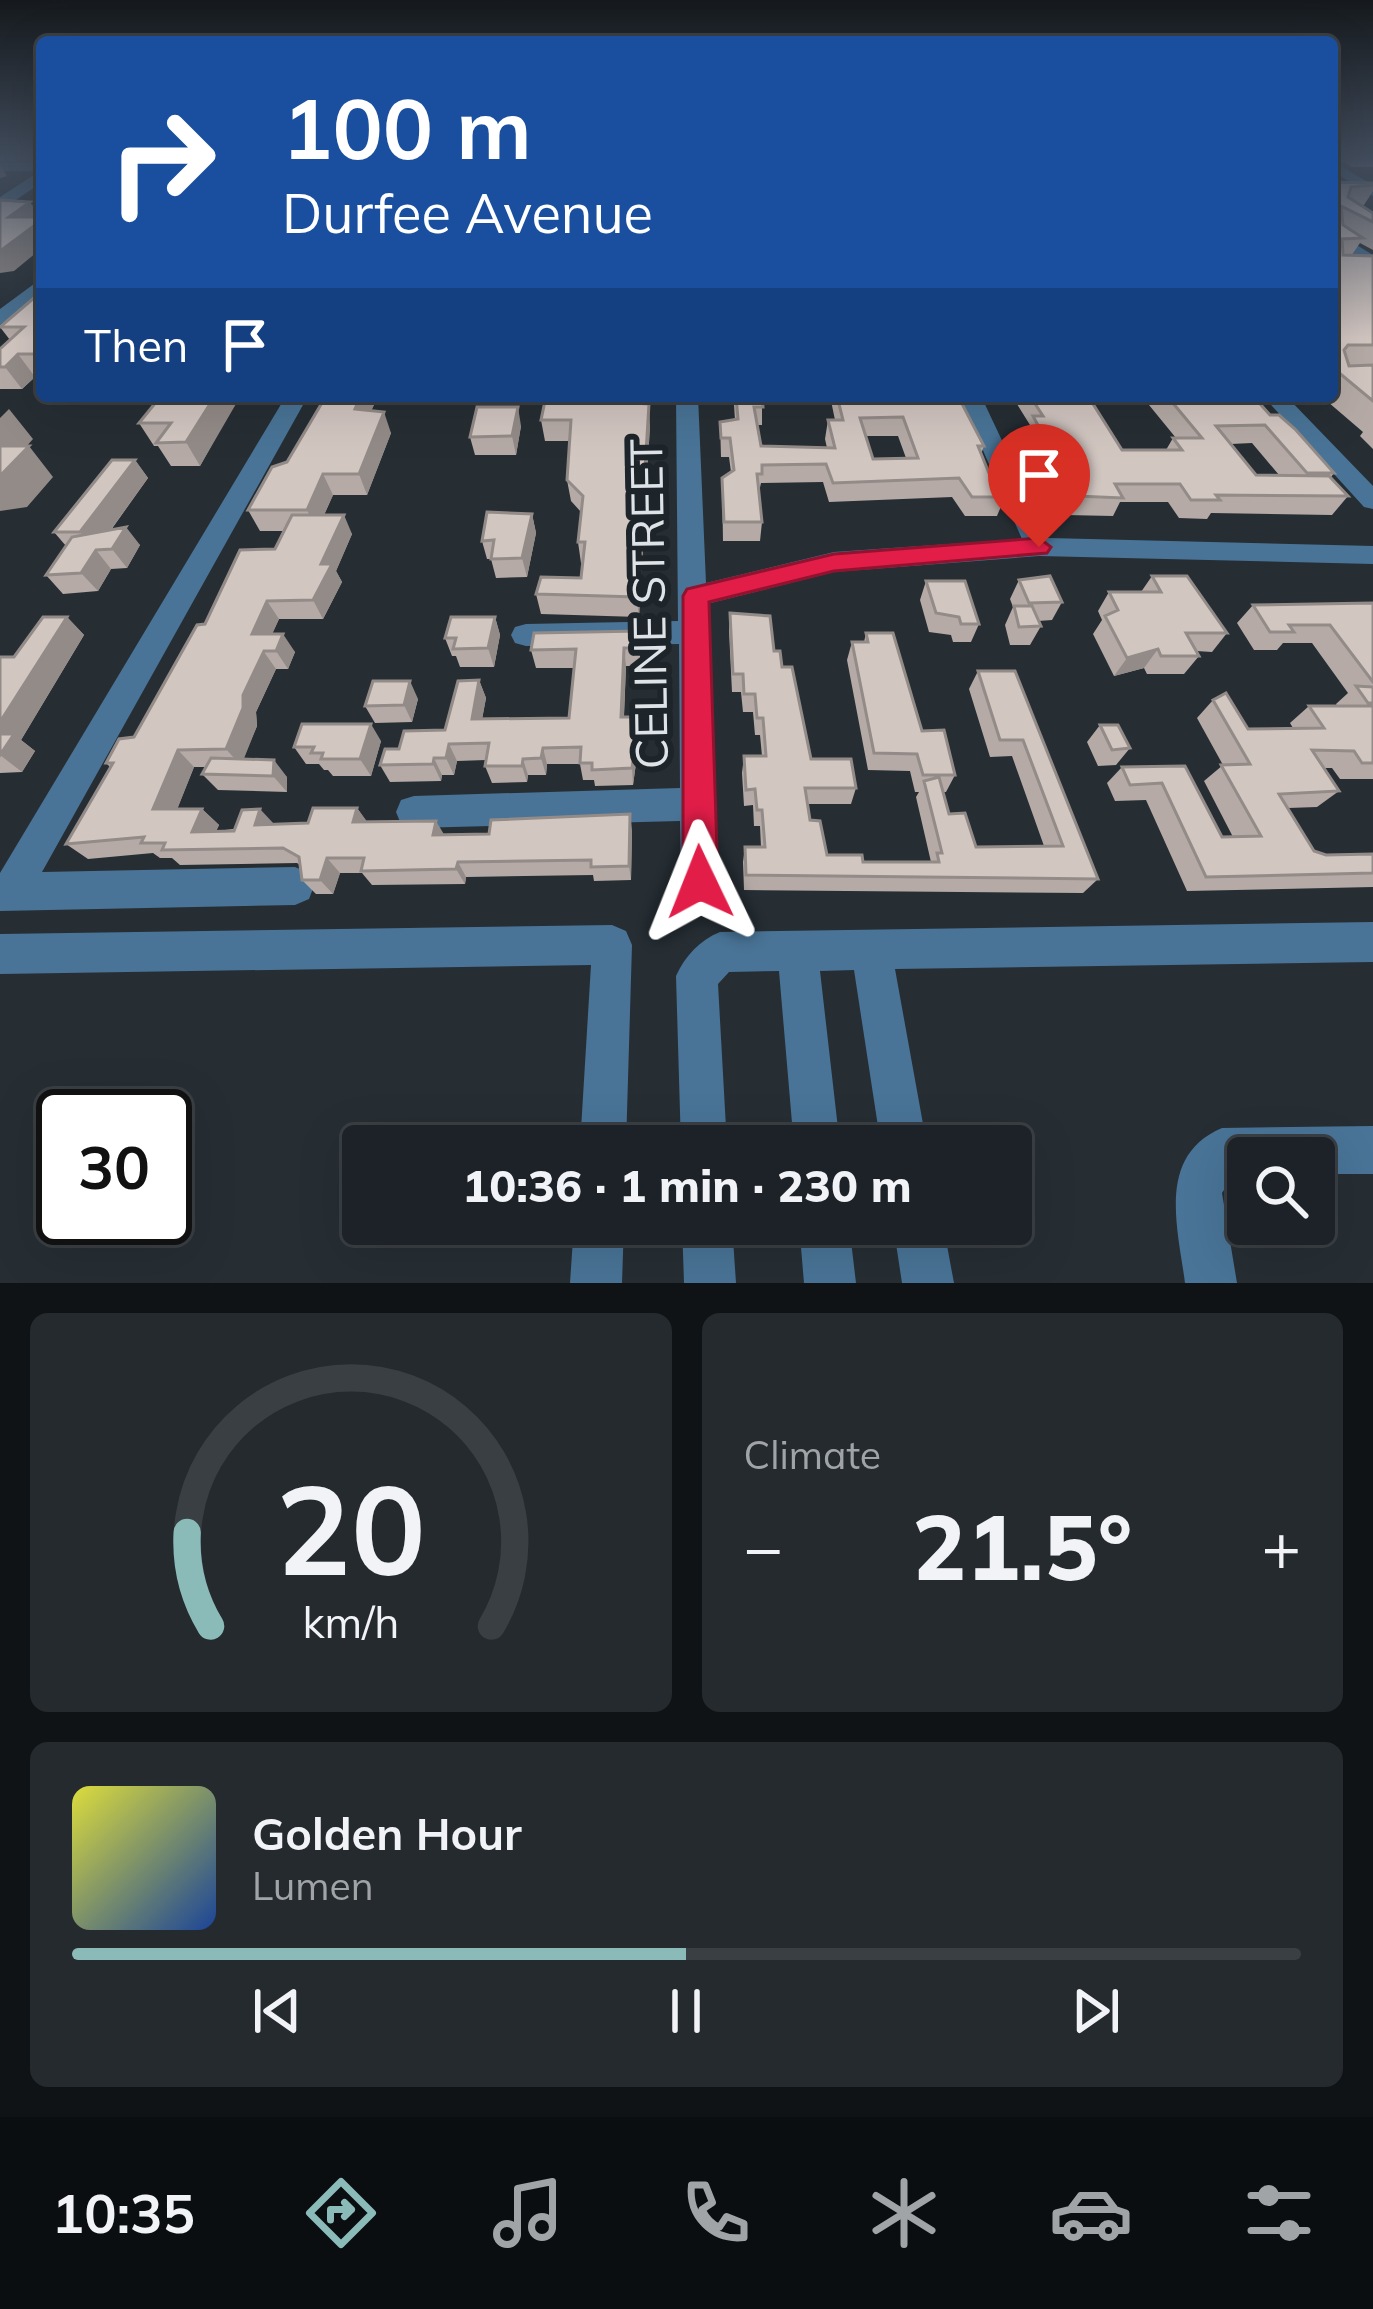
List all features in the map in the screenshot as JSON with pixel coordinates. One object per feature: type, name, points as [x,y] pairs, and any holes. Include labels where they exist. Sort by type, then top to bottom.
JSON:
[{"type":"street","points":[[1338,240],[1373,266]]},
{"type":"street","points":[[1340,263],[1373,266]]},
{"type":"street","points":[[0,319],[36,288]]},
{"type":"street","points":[[5,892],[293,402]]},
{"type":"street","name":"CELINE STREET","points":[[688,402],[700,882]]},
{"type":"street","points":[[973,402],[1039,547]]},
{"type":"street","points":[[1280,402],[1373,501]]},
{"type":"street","points":[[696,596],[834,562],[1039,547],[1373,555]]},
{"type":"street","points":[[526,634],[696,632]]},
{"type":"street","points":[[414,812],[698,804]]},
{"type":"street","points":[[5,892],[295,886]]},
{"type":"street","points":[[703,1125],[697,976],[719,952],[1373,943]]},
{"type":"street","points":[[0,954],[612,945],[603,1125]]},
{"type":"street","points":[[871,949],[900,1125]]},
{"type":"street","points":[[797,950],[815,1125]]},
{"type":"street","points":[[1210,1283],[1197,1188],[1222,1152],[1373,1150]]},
{"type":"street","points":[[596,1283],[598,1245]]},
{"type":"street","points":[[708,1245],[710,1283]]},
{"type":"street","points":[[826,1245],[830,1283]]},
{"type":"street","points":[[922,1245],[928,1283]]},
{"type":"building","points":[[0,219],[36,219],[36,224],[0,251]]},
{"type":"building","points":[[1338,219],[1363,238],[1342,239],[1343,255],[1373,256],[1373,345],[1348,345],[1344,350],[1349,366],[1373,365],[1373,401],[1338,372]]},
{"type":"building","points":[[36,297],[36,354],[18,354],[0,367],[0,349],[24,327],[0,327]]},
{"type":"building","points":[[156,402],[211,402],[186,442],[156,443],[171,423],[139,423]]},
{"type":"building","points":[[322,402],[358,402],[355,409],[384,412],[359,474],[323,474],[307,510],[248,510],[272,467],[287,462]]},
{"type":"building","points":[[545,402],[649,404],[637,597],[536,594],[541,577],[581,578],[585,542],[578,542],[583,496],[567,480],[571,420],[541,420]]},
{"type":"building","points":[[737,402],[763,402],[763,407],[754,407],[761,446],[835,448],[828,420],[843,420],[838,402],[961,402],[984,446],[978,446],[991,478],[996,478],[1005,497],[972,497],[959,478],[833,483],[826,464],[762,465],[762,474],[757,474],[762,522],[724,522],[722,478],[734,470],[730,438],[721,438],[720,422],[738,419]],"holes":[[[903,417],[918,458],[873,459],[860,418]]]},
{"type":"building","points":[[1034,402],[1092,402],[1122,450],[1182,450],[1173,438],[1202,438],[1172,402],[1258,402],[1295,429],[1334,473],[1307,473],[1265,425],[1216,426],[1256,475],[1329,476],[1348,496],[1216,495],[1220,500],[1191,500],[1180,484],[1115,484],[1123,498],[1076,496],[1033,416],[1043,416]]},
{"type":"building","points":[[477,407],[518,407],[512,436],[470,437]]},
{"type":"building","points":[[0,446],[29,446],[0,476]]},
{"type":"building","points":[[112,460],[135,460],[80,532],[54,532]]},
{"type":"building","points":[[487,512],[532,514],[522,558],[491,559],[494,540],[482,541]]},
{"type":"building","points":[[292,515],[344,515],[321,564],[332,564],[313,600],[267,601],[252,634],[283,634],[276,651],[264,651],[243,695],[243,708],[226,749],[178,750],[153,809],[202,809],[192,832],[234,831],[242,810],[260,809],[255,825],[308,823],[313,808],[357,808],[353,822],[436,821],[433,835],[489,834],[491,820],[630,814],[629,866],[591,867],[591,860],[458,862],[456,869],[361,871],[364,858],[327,858],[320,880],[302,880],[299,857],[283,848],[162,850],[165,843],[141,843],[144,837],[66,844],[113,763],[106,763],[119,739],[134,737],[197,625],[205,624],[240,550],[275,549]]},
{"type":"building","points":[[126,527],[112,549],[96,550],[81,573],[46,575],[72,537]]},
{"type":"building","points":[[1050,576],[1062,602],[1029,603],[1019,580]]},
{"type":"building","points":[[1152,576],[1187,576],[1227,633],[1186,633],[1199,656],[1161,656],[1158,649],[1127,658],[1105,616],[1118,610],[1109,592],[1161,592]]},
{"type":"building","points":[[926,581],[965,581],[979,624],[961,624],[959,617],[936,613]]},
{"type":"building","points":[[1373,603],[1373,682],[1330,625],[1289,625],[1294,632],[1270,632],[1253,605]]},
{"type":"building","points":[[1014,606],[1032,606],[1041,626],[1019,627]]},
{"type":"building","points":[[730,613],[770,616],[774,651],[780,651],[782,667],[792,667],[811,759],[851,759],[856,788],[805,788],[810,820],[820,821],[827,855],[862,855],[863,862],[939,862],[937,853],[942,853],[924,781],[939,777],[949,814],[965,813],[976,847],[1063,846],[1023,740],[1000,740],[978,671],[1015,671],[1098,879],[746,875],[745,847],[765,847],[755,789],[746,790],[744,756],[766,756],[763,718],[757,718],[755,694],[744,694],[743,674],[733,674]]},
{"type":"building","points":[[43,617],[67,617],[0,722],[0,657],[14,657]]},
{"type":"building","points":[[451,617],[495,617],[488,648],[453,649],[456,638],[445,638]]},
{"type":"building","points":[[640,631],[639,648],[624,648],[621,717],[639,717],[632,768],[592,770],[592,763],[580,763],[581,747],[543,748],[541,758],[523,759],[522,766],[485,766],[489,743],[449,744],[446,758],[434,758],[433,764],[380,765],[385,749],[399,749],[404,731],[445,730],[458,681],[479,680],[472,719],[569,718],[576,649],[531,650],[534,633]]},
{"type":"building","points":[[866,633],[893,633],[922,731],[944,730],[955,775],[923,775],[917,754],[874,753],[852,642],[868,642]]},
{"type":"building","points":[[373,681],[410,681],[404,705],[365,706]]},
{"type":"building","points":[[1356,686],[1373,687],[1373,703],[1368,703]]},
{"type":"building","points":[[1226,693],[1248,729],[1324,728],[1309,706],[1373,706],[1373,763],[1362,763],[1354,751],[1312,750],[1339,791],[1279,794],[1314,851],[1373,854],[1373,873],[1206,877],[1162,783],[1130,785],[1122,767],[1185,766],[1222,837],[1261,836],[1221,765],[1250,764],[1213,700]]},
{"type":"building","points":[[302,724],[371,724],[360,759],[321,759],[323,753],[311,753],[314,747],[294,747]]},
{"type":"building","points":[[1100,725],[1118,725],[1130,748],[1112,750]]},
{"type":"building","points":[[0,734],[14,734],[0,755]]},
{"type":"building","points":[[211,758],[274,760],[273,776],[202,774]]},
{"type":"route","points":[[700,882],[696,596],[834,562],[1039,547]]}]
